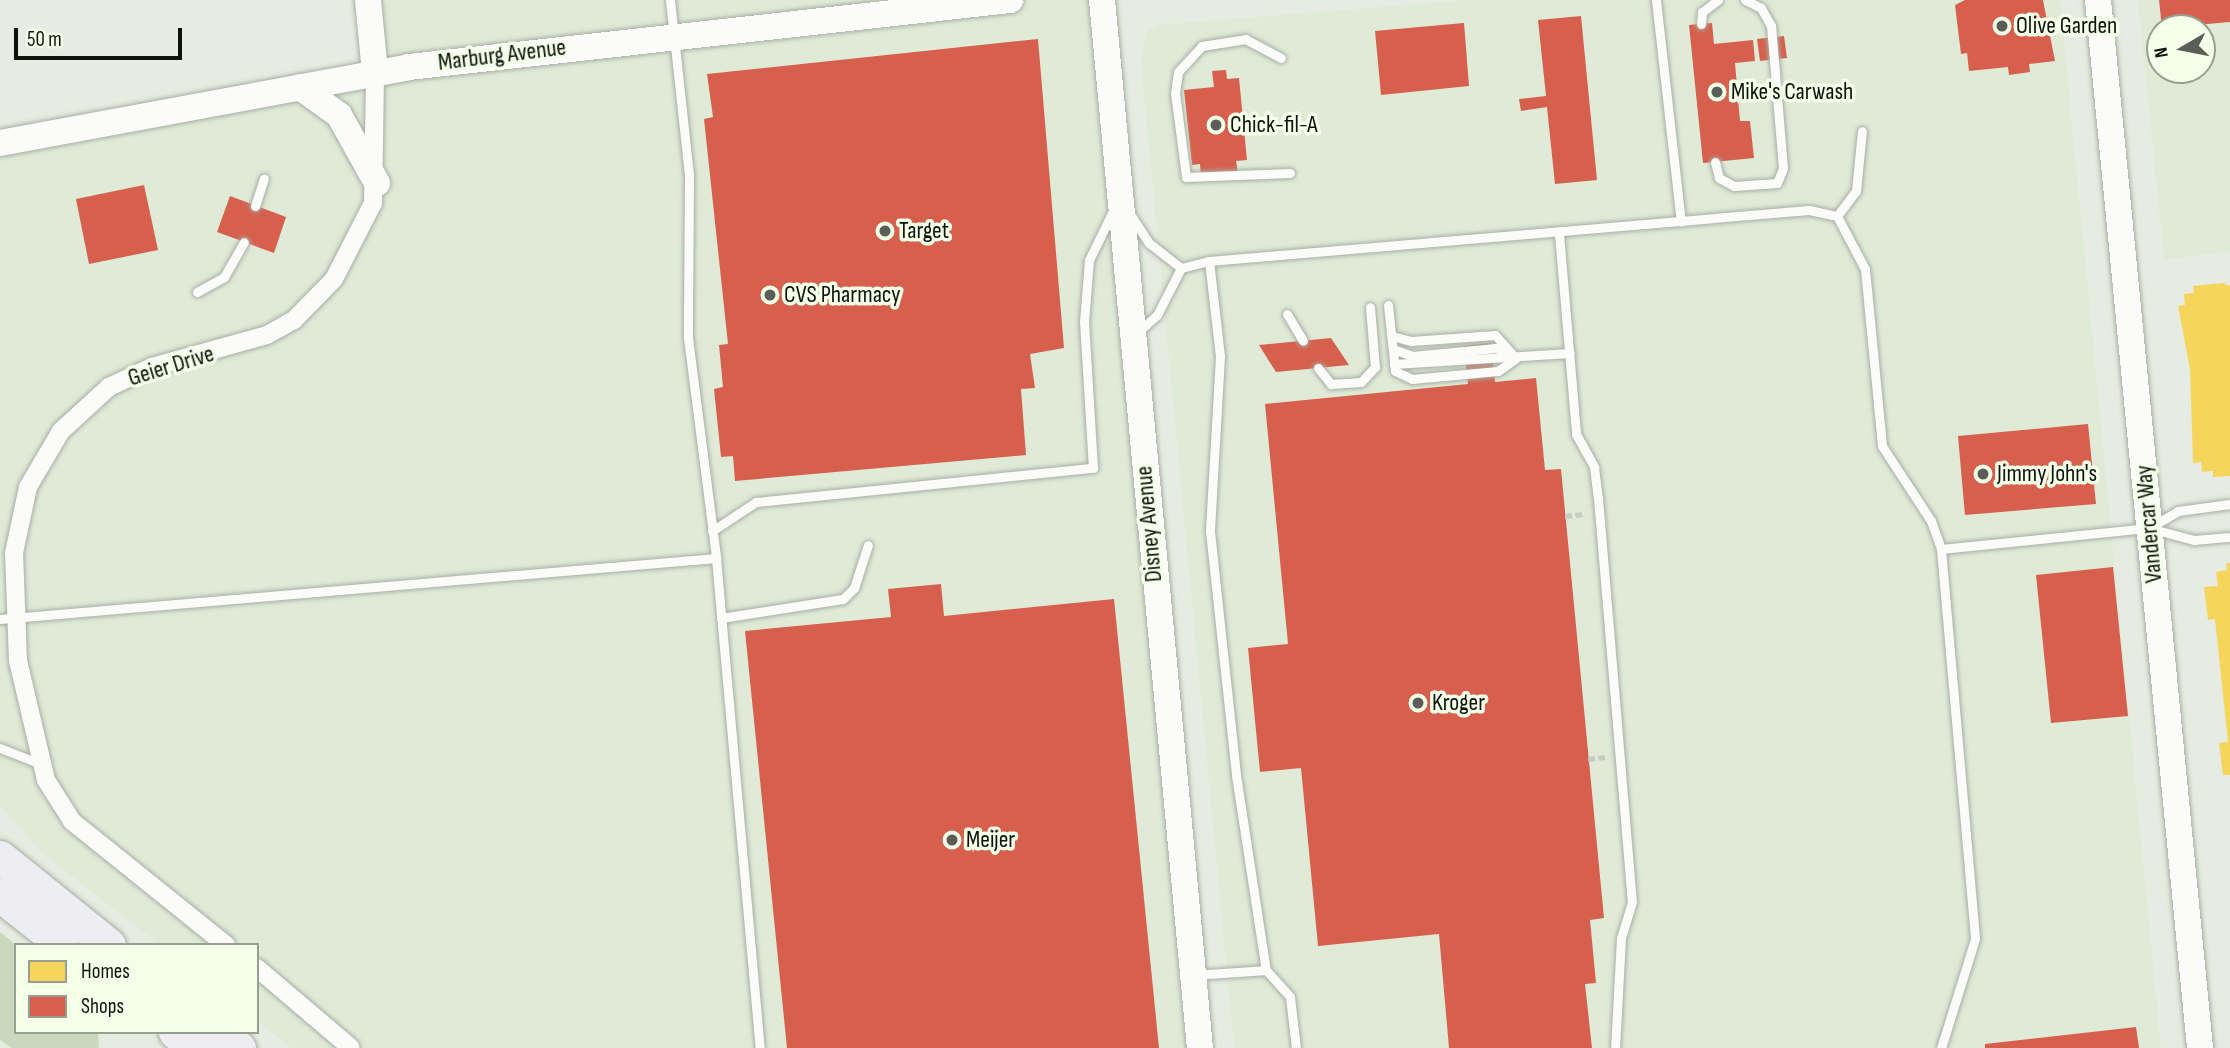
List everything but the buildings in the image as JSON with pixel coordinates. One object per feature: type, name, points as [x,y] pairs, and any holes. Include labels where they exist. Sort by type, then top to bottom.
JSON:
[{"type":"highway","points":[[0,857],[106,943]]},
{"type":"highway","points":[[0,895],[60,943]]},
{"type":"highway","points":[[178,1034],[195,1048]]},
{"type":"highway","points":[[222,1034],[239,1048]]},
{"type":"street","points":[[368,0],[375,73]]},
{"type":"street","name":"Marburg Avenue","points":[[0,143],[375,73],[672,36],[1010,0]]},
{"type":"street","name":"Disney Avenue","points":[[1102,0],[1131,337],[1200,1048]]},
{"type":"street","name":"Vandercar Way","points":[[2098,0],[2200,1048]]},
{"type":"street","name":"Geier Drive","points":[[224,943],[72,821],[41,764],[8,618],[14,553],[28,487],[61,431],[130,375],[237,347],[294,320],[334,279],[365,228],[377,183],[375,73]]},
{"type":"street","points":[[300,88],[339,115],[377,183]]},
{"type":"street","points":[[259,970],[351,1048]]},
{"type":"lane","points":[[670,0],[690,176],[688,338],[716,558],[760,1048]]},
{"type":"lane","points":[[1656,0],[1681,222]]},
{"type":"lane","points":[[1701,24],[1702,12],[1718,0]]},
{"type":"lane","points":[[1715,162],[1718,178],[1734,187],[1777,183],[1783,168],[1771,26],[1761,8],[1745,0]]},
{"type":"lane","points":[[1281,58],[1246,39],[1218,41],[1186,60],[1175,93],[1186,177],[1290,173]]},
{"type":"lane","points":[[1837,216],[1856,191],[1862,131]]},
{"type":"lane","points":[[255,206],[264,178]]},
{"type":"lane","points":[[712,531],[755,502],[1093,468],[1084,322],[1089,260],[1118,194]]},
{"type":"lane","points":[[1118,194],[1137,227],[1181,268]]},
{"type":"lane","points":[[1131,337],[1157,315],[1181,268],[1209,261],[1559,234],[1810,210],[1837,216]]},
{"type":"lane","points":[[1837,216],[1865,270],[1882,446],[1931,520],[1941,549],[1975,939],[1941,1048]]},
{"type":"lane","points":[[1559,234],[1576,434],[1594,467],[1598,498],[1632,902],[1621,938],[1615,1048]]},
{"type":"lane","points":[[197,292],[224,277],[244,242]]},
{"type":"lane","points":[[1209,261],[1220,356],[1210,531],[1236,775],[1266,970],[1290,997],[1296,1048]]},
{"type":"lane","points":[[1388,305],[1394,364],[1570,353]]},
{"type":"lane","points":[[1318,368],[1332,384],[1361,382],[1375,367],[1370,307]]},
{"type":"lane","points":[[1287,314],[1303,341]]},
{"type":"lane","points":[[1392,336],[1411,341],[1495,335],[1516,358]]},
{"type":"lane","points":[[1393,349],[1412,356],[1496,348],[1516,358]]},
{"type":"lane","points":[[2149,528],[2185,509],[2230,504]]},
{"type":"lane","points":[[1941,549],[2149,528],[2194,540],[2230,537]]},
{"type":"lane","points":[[721,618],[843,599],[854,588],[868,545]]},
{"type":"lane","points":[[8,618],[716,558]]},
{"type":"lane","points":[[0,748],[41,764]]},
{"type":"lane","points":[[1193,975],[1266,970]]},
{"type":"path","points":[[1565,516],[1584,514]]},
{"type":"path","points":[[1588,759],[1606,757]]},
{"type":"shaded area","points":[[368,0],[1102,0],[1200,1048],[292,1048],[259,1023],[259,943],[157,943],[40,851],[0,805],[0,143],[375,73]]},
{"type":"shaded area","points":[[1466,0],[2060,0],[2161,1048],[1234,1048],[1141,62],[1146,32],[1159,25]]},
{"type":"shaded area","points":[[2138,0],[2230,0],[2230,252],[2164,259],[2146,84],[2216,84],[2216,14],[2146,14],[2146,80]]},
{"type":"shaded area","points":[[0,932],[14,943],[14,1034],[98,1034],[99,1048],[12,1048],[0,1040]]},
{"type":"place","name":"Olive Garden","points":[[2002,26]]},
{"type":"place","name":"Mike's Carwash","points":[[1717,92]]},
{"type":"place","name":"Chick-fil-A","points":[[1216,125]]},
{"type":"place","name":"Target","points":[[885,231]]},
{"type":"place","name":"CVS Pharmacy","points":[[770,295]]},
{"type":"place","name":"Jimmy John's","points":[[1983,474]]},
{"type":"place","name":"Kroger","points":[[1418,703]]},
{"type":"place","name":"Meijer","points":[[952,840]]}]
